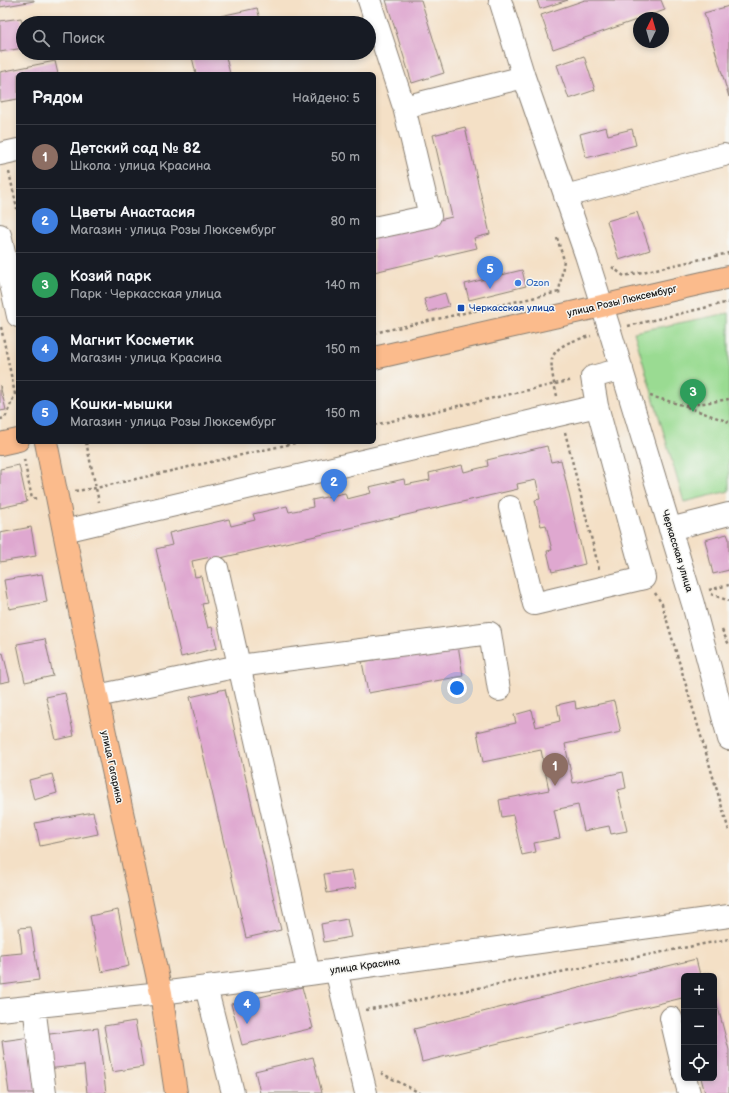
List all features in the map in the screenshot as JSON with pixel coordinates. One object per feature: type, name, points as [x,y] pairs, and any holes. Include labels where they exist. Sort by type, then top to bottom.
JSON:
[{"type":"main road","name":"улица Розы Люксембург","points":[[376,358],[729,277]]},
{"type":"main road","name":"улица Гагарина","points":[[46,444],[97,696],[161,993],[176,1093]]},
{"type":"street","points":[[369,0],[374,16]]},
{"type":"street","name":"Черкасская улица","points":[[500,0],[524,77],[586,255],[622,369],[693,604],[729,739]]},
{"type":"street","points":[[376,21],[404,107],[430,216],[376,228]]},
{"type":"street","points":[[404,107],[524,77]]},
{"type":"street","points":[[0,154],[16,150]]},
{"type":"street","points":[[565,196],[724,156]]},
{"type":"street","points":[[0,235],[13,271],[16,298]]},
{"type":"street","points":[[510,507],[534,604],[644,578],[597,406],[592,377],[622,369]]},
{"type":"street","points":[[64,531],[597,406]]},
{"type":"street","points":[[670,529],[729,514]]},
{"type":"street","points":[[217,568],[309,974]]},
{"type":"street","points":[[97,696],[240,666],[490,633],[499,690]]},
{"type":"street","name":"улица Красина","points":[[0,1010],[161,993],[309,974],[729,916]]},
{"type":"street","points":[[336,970],[366,1093]]},
{"type":"street","points":[[206,987],[233,1093]]},
{"type":"street","points":[[34,1006],[45,1093]]},
{"type":"street","points":[[671,1018],[681,1060]]},
{"type":"street","points":[[686,1081],[689,1093]]},
{"type":"path","points":[[564,260],[598,252],[612,267],[624,276],[729,253]]},
{"type":"path","points":[[376,333],[559,292]]},
{"type":"path","points":[[610,331],[637,323],[729,302]]},
{"type":"path","points":[[0,323],[16,390]]},
{"type":"path","points":[[571,341],[556,351],[552,360],[554,384],[604,588]]},
{"type":"path","points":[[376,425],[554,384]]},
{"type":"path","points":[[644,395],[686,406],[729,422]]},
{"type":"path","points":[[0,419],[5,418],[16,396]]},
{"type":"path","points":[[686,406],[729,399]]},
{"type":"path","points":[[8,442],[15,460],[24,459],[32,499],[96,488],[290,444]]},
{"type":"path","points":[[86,444],[104,522]]},
{"type":"path","points":[[644,578],[662,604],[729,831]]},
{"type":"path","points":[[729,585],[703,591],[729,601]]},
{"type":"path","points":[[347,1014],[729,939]]},
{"type":"path","points":[[358,1061],[420,1093]]},
{"type":"green space","points":[[729,313],[729,491],[684,502],[634,332]]},
{"type":"building","points":[[0,0],[34,0],[34,1],[0,7]]},
{"type":"building","points":[[386,0],[421,0],[444,73],[412,83]]},
{"type":"building","points":[[537,0],[568,0],[540,9]]},
{"type":"building","points":[[585,0],[661,0],[665,10],[659,12],[633,12],[633,21],[553,49],[541,15]]},
{"type":"building","points":[[729,6],[729,97],[704,13]]},
{"type":"building","points":[[257,8],[259,16],[220,16]]},
{"type":"building","points":[[16,19],[16,49],[0,52],[0,21]]},
{"type":"building","points":[[584,56],[595,90],[569,99],[557,65]]},
{"type":"building","points":[[193,60],[227,60],[230,72],[196,72]]},
{"type":"building","points":[[55,61],[58,72],[16,72],[16,99],[0,102],[0,72]]},
{"type":"building","points":[[465,127],[490,234],[474,238],[477,248],[376,272],[376,235],[452,217],[433,135]]},
{"type":"building","points":[[606,127],[608,135],[632,129],[636,145],[586,158],[580,134]]},
{"type":"building","points":[[637,212],[650,250],[619,260],[607,221]]},
{"type":"building","points":[[522,270],[526,286],[469,300],[465,284]]},
{"type":"building","points":[[445,293],[449,306],[428,312],[424,299]]},
{"type":"building","points":[[0,385],[6,410],[0,411]]},
{"type":"building","points":[[547,446],[551,462],[561,460],[585,564],[552,572],[547,551],[552,550],[546,525],[541,526],[535,500],[540,499],[536,480],[517,484],[518,489],[212,560],[211,557],[192,561],[195,577],[201,576],[207,603],[202,604],[208,628],[212,627],[217,648],[181,657],[156,549],[172,545],[169,533],[229,519],[231,526],[255,520],[253,514],[287,506],[289,512],[313,507],[312,500],[345,493],[347,499],[371,493],[369,487],[404,479],[405,485],[430,480],[429,473],[462,465],[464,472],[488,466],[487,460]]},
{"type":"building","points":[[19,465],[27,502],[0,508],[0,469]]},
{"type":"building","points":[[31,527],[36,556],[0,562],[0,533]]},
{"type":"building","points":[[727,534],[729,539],[729,570],[713,574],[705,540]]},
{"type":"building","points":[[42,574],[47,602],[9,609],[4,580]]},
{"type":"building","points":[[45,639],[53,676],[25,682],[17,644]]},
{"type":"building","points":[[458,645],[463,676],[368,693],[362,662]]},
{"type":"building","points":[[3,653],[10,681],[0,683],[0,654]]},
{"type":"building","points":[[225,689],[281,930],[246,938],[190,697]]},
{"type":"building","points":[[65,693],[74,736],[56,740],[46,697]]},
{"type":"building","points":[[575,701],[576,709],[614,701],[621,732],[565,744],[573,783],[623,772],[626,788],[618,790],[627,831],[611,834],[609,826],[584,831],[578,805],[554,810],[560,838],[534,843],[536,852],[522,855],[513,815],[502,817],[499,800],[549,790],[541,750],[483,762],[477,732],[516,723],[514,715],[532,710],[536,727],[560,721],[557,705]]},
{"type":"building","points":[[52,774],[57,793],[34,800],[29,780]]},
{"type":"building","points":[[93,812],[98,834],[40,846],[35,823]]},
{"type":"building","points":[[352,870],[356,888],[327,893],[324,874]]},
{"type":"building","points":[[118,910],[129,966],[101,972],[90,916]]},
{"type":"building","points":[[347,919],[351,937],[324,942],[321,924]]},
{"type":"building","points":[[31,927],[39,980],[1,985],[0,955],[22,953],[19,928]]},
{"type":"building","points":[[696,959],[700,973],[681,973],[681,998],[422,1062],[414,1029]]},
{"type":"building","points":[[302,987],[313,1028],[242,1045],[231,1004]]},
{"type":"building","points":[[717,1004],[729,1050],[729,1093],[705,1093],[702,1081],[717,1081]]},
{"type":"building","points":[[135,1021],[143,1067],[112,1072],[104,1026]]},
{"type":"building","points":[[98,1028],[106,1093],[87,1093],[84,1065],[46,1069],[42,1035]]},
{"type":"building","points":[[31,1037],[39,1093],[9,1093],[2,1041]]},
{"type":"building","points":[[313,1057],[322,1093],[260,1093],[255,1071]]},
{"type":"place","name":"Ozon","points":[[518,283]]},
{"type":"place","name":"Кошки-мышки","points":[[490,289]]},
{"type":"place","name":"Черкасская улица","points":[[461,308]]},
{"type":"place","name":"Козий парк","points":[[693,412]]},
{"type":"place","name":"Цветы Анастасия","points":[[334,502]]},
{"type":"place","name":"Детский сад № 82","points":[[555,786]]},
{"type":"place","name":"Магнит Косметик","points":[[247,1024]]}]
